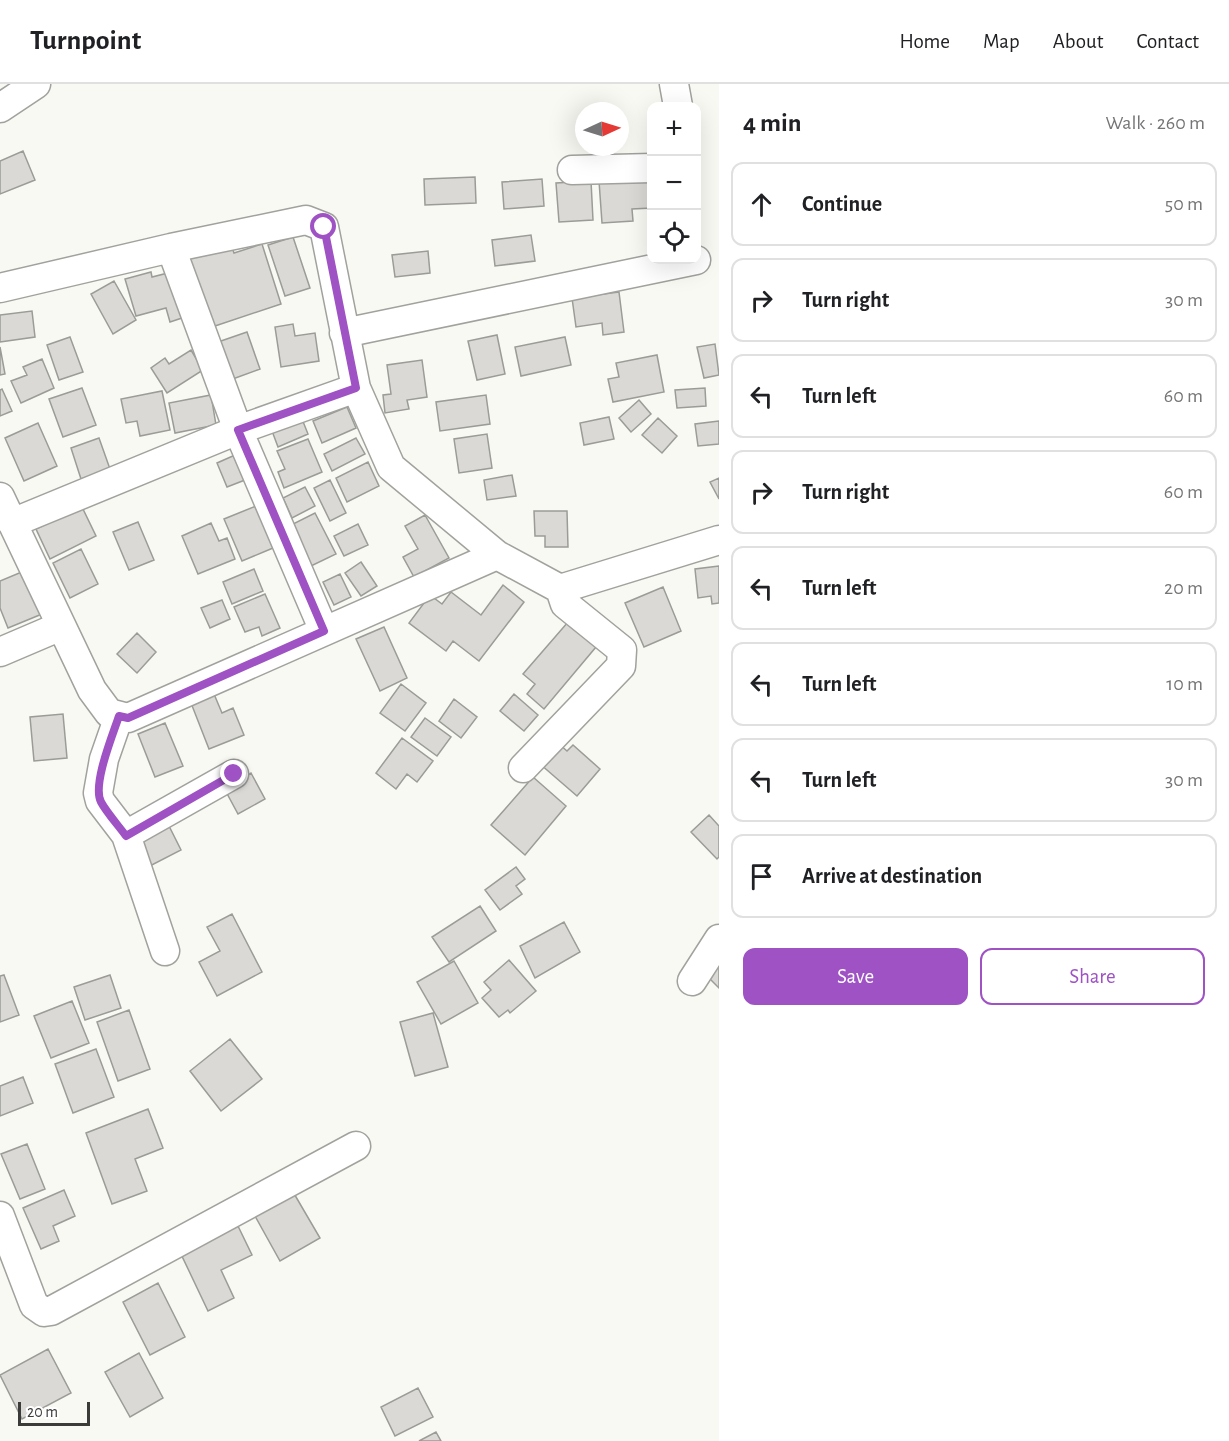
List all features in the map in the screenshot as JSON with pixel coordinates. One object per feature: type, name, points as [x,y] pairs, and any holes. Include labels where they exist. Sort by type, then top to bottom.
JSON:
[{"type":"street","points":[[0,108],[36,84]]},
{"type":"street","points":[[674,84],[677,102]]},
{"type":"street","points":[[572,170],[647,168]]},
{"type":"street","points":[[0,288],[171,248],[306,220],[324,227],[356,388],[391,467],[497,555],[560,590],[565,604],[622,650],[621,666],[523,768]]},
{"type":"street","points":[[171,248],[238,430],[324,631]]},
{"type":"street","points":[[344,333],[677,264]]},
{"type":"street","points":[[12,523],[238,430],[356,388]]},
{"type":"street","points":[[0,497],[92,690],[109,713],[128,718],[497,555]]},
{"type":"street","points":[[560,590],[719,540]]},
{"type":"street","points":[[0,652],[61,626]]},
{"type":"street","points":[[119,716],[104,759],[98,793],[100,801],[126,836],[165,951]]},
{"type":"street","points":[[126,836],[234,774]]},
{"type":"street","points":[[692,981],[719,939]]},
{"type":"street","points":[[0,1216],[34,1305],[44,1312],[62,1305],[356,1146]]},
{"type":"building","points":[[23,151],[35,180],[0,194],[0,161]]},
{"type":"building","points":[[475,177],[476,203],[425,205],[424,179]]},
{"type":"building","points":[[647,177],[647,208],[632,209],[633,221],[602,223],[599,181]]},
{"type":"building","points":[[542,179],[544,206],[504,209],[502,182]]},
{"type":"building","points":[[591,181],[593,220],[559,222],[556,183]]},
{"type":"building","points":[[531,235],[535,261],[495,266],[492,240]]},
{"type":"building","points":[[293,237],[310,288],[285,296],[268,245]]},
{"type":"building","points":[[229,239],[234,253],[262,244],[281,304],[212,327],[188,253]]},
{"type":"building","points":[[428,251],[430,273],[395,277],[392,255]]},
{"type":"building","points":[[151,272],[152,277],[168,273],[188,316],[170,322],[166,308],[136,316],[125,279]]},
{"type":"building","points":[[114,281],[136,320],[113,334],[91,294]]},
{"type":"building","points":[[619,292],[624,332],[603,335],[602,323],[576,327],[572,298]]},
{"type":"building","points":[[32,311],[35,337],[0,342],[0,315]]},
{"type":"building","points":[[293,324],[295,336],[315,333],[319,361],[281,367],[275,327]]},
{"type":"building","points":[[247,332],[260,369],[230,380],[218,342]]},
{"type":"building","points":[[497,335],[505,374],[477,380],[468,341]]},
{"type":"building","points":[[70,337],[83,372],[59,380],[47,345]]},
{"type":"building","points":[[565,337],[571,365],[521,376],[515,347]]},
{"type":"building","points":[[715,344],[719,375],[704,378],[697,347]]},
{"type":"building","points":[[0,347],[5,374],[0,375]]},
{"type":"building","points":[[191,350],[203,370],[167,393],[151,368],[165,358],[169,364]]},
{"type":"building","points":[[657,355],[664,392],[613,402],[608,379],[619,377],[616,363]]},
{"type":"building","points":[[42,359],[54,388],[21,403],[11,381],[27,375],[23,367]]},
{"type":"building","points":[[422,360],[427,397],[407,400],[409,409],[385,413],[383,395],[391,394],[387,365]]},
{"type":"building","points":[[82,388],[96,425],[63,437],[49,399]]},
{"type":"building","points":[[705,388],[706,406],[677,408],[675,390]]},
{"type":"building","points":[[2,389],[12,411],[0,416],[0,390]]},
{"type":"building","points":[[162,391],[170,430],[140,436],[137,421],[126,423],[121,399]]},
{"type":"building","points":[[211,395],[216,425],[175,433],[169,403]]},
{"type":"building","points":[[486,395],[490,424],[440,431],[436,402]]},
{"type":"building","points":[[639,400],[651,414],[631,432],[619,418]]},
{"type":"building","points":[[347,407],[356,428],[322,443],[313,421]]},
{"type":"building","points":[[609,417],[614,439],[584,445],[580,423]]},
{"type":"building","points":[[658,418],[677,436],[662,453],[642,435]]},
{"type":"building","points":[[302,419],[308,434],[278,447],[272,431]]},
{"type":"building","points":[[719,421],[719,444],[698,446],[695,424]]},
{"type":"building","points":[[38,423],[57,466],[24,481],[5,438]]},
{"type":"building","points":[[487,434],[492,468],[459,473],[454,439]]},
{"type":"building","points":[[99,438],[110,469],[81,479],[71,448]]},
{"type":"building","points":[[356,438],[365,454],[332,471],[324,454]]},
{"type":"building","points":[[308,439],[322,472],[284,488],[278,472],[285,469],[277,451]]},
{"type":"building","points":[[235,455],[245,480],[227,487],[217,463]]},
{"type":"building","points":[[368,462],[379,486],[347,502],[336,478]]},
{"type":"building","points":[[512,475],[516,496],[487,500],[484,480]]},
{"type":"building","points":[[719,478],[719,499],[710,482]]},
{"type":"building","points":[[330,480],[346,513],[330,521],[314,488]]},
{"type":"building","points":[[305,487],[315,506],[292,518],[283,498]]},
{"type":"building","points":[[256,506],[273,548],[242,561],[224,519]]},
{"type":"building","points":[[82,507],[96,536],[50,559],[36,529]]},
{"type":"building","points":[[534,511],[567,511],[568,547],[545,547],[545,536],[535,536]]},
{"type":"building","points":[[315,513],[336,554],[311,566],[291,525]]},
{"type":"building","points":[[425,515],[449,558],[414,577],[403,557],[418,549],[405,526]]},
{"type":"building","points":[[138,522],[154,560],[129,570],[113,532]]},
{"type":"building","points":[[211,523],[219,541],[227,538],[235,559],[198,574],[182,536]]},
{"type":"building","points":[[358,524],[368,545],[344,556],[334,536]]},
{"type":"building","points":[[81,549],[98,584],[70,598],[53,563]]},
{"type":"building","points":[[361,562],[377,586],[361,596],[345,573]]},
{"type":"building","points":[[719,566],[719,603],[712,604],[711,596],[698,598],[695,569]]},
{"type":"building","points":[[254,569],[263,591],[232,604],[223,582]]},
{"type":"building","points":[[24,571],[42,614],[8,628],[0,608],[0,581]]},
{"type":"building","points":[[340,574],[351,597],[334,605],[323,582]]},
{"type":"building","points":[[503,585],[524,602],[479,661],[453,641],[446,651],[409,623],[430,595],[442,604],[451,592],[481,615]]},
{"type":"building","points":[[663,587],[681,631],[644,647],[625,603]]},
{"type":"building","points":[[265,594],[280,628],[262,636],[259,627],[245,632],[234,607]]},
{"type":"building","points":[[222,600],[230,619],[210,628],[201,608]]},
{"type":"building","points":[[568,622],[596,647],[544,709],[527,694],[535,684],[523,674]]},
{"type":"building","points":[[384,627],[407,678],[380,691],[356,639]]},
{"type":"building","points":[[137,633],[156,652],[137,673],[117,654]]},
{"type":"building","points":[[401,684],[426,703],[405,731],[380,713]]},
{"type":"building","points":[[214,694],[222,713],[233,708],[244,735],[209,749],[191,703]]},
{"type":"building","points":[[514,694],[538,715],[524,731],[500,711]]},
{"type":"building","points":[[454,699],[477,717],[461,738],[439,721]]},
{"type":"building","points":[[63,714],[67,758],[34,761],[30,717]]},
{"type":"building","points":[[425,718],[451,737],[437,756],[411,737]]},
{"type":"building","points":[[165,723],[183,766],[155,777],[138,734]]},
{"type":"building","points":[[402,738],[433,761],[417,782],[407,774],[396,789],[376,773]]},
{"type":"building","points":[[558,743],[567,751],[573,745],[600,769],[577,796],[540,764]]},
{"type":"building","points":[[251,773],[265,799],[238,814],[224,788]]},
{"type":"building","points":[[533,777],[566,806],[525,855],[491,825]]},
{"type":"building","points":[[709,815],[719,826],[719,857],[717,859],[691,832]]},
{"type":"building","points":[[164,816],[181,850],[146,868],[128,835]]},
{"type":"building","points":[[516,867],[525,879],[516,886],[522,894],[500,910],[485,890]]},
{"type":"building","points":[[480,906],[496,931],[449,962],[432,937]]},
{"type":"building","points":[[232,914],[262,972],[217,996],[199,962],[220,951],[207,927]]},
{"type":"building","points":[[564,922],[580,952],[535,978],[520,946]]},
{"type":"building","points":[[719,955],[719,988],[702,971]]},
{"type":"building","points":[[509,960],[536,991],[510,1013],[508,1010],[499,1017],[482,998],[491,990],[484,982]]},
{"type":"building","points":[[454,961],[478,1003],[441,1024],[417,982]]},
{"type":"building","points":[[4,975],[19,1015],[0,1022],[0,976]]},
{"type":"building","points":[[110,975],[121,1008],[85,1020],[74,987]]},
{"type":"building","points":[[72,1001],[89,1043],[51,1058],[34,1016]]},
{"type":"building","points":[[129,1010],[150,1069],[118,1081],[97,1022]]},
{"type":"building","points":[[433,1013],[448,1067],[415,1076],[400,1022]]},
{"type":"building","points":[[230,1039],[262,1079],[221,1111],[190,1071]]},
{"type":"building","points":[[96,1049],[114,1097],[73,1113],[55,1064]]},
{"type":"building","points":[[23,1077],[33,1103],[0,1116],[0,1086]]},
{"type":"building","points":[[148,1109],[163,1148],[135,1159],[147,1191],[112,1204],[86,1133]]},
{"type":"building","points":[[27,1144],[45,1189],[20,1199],[1,1154]]},
{"type":"building","points":[[289,1185],[320,1238],[280,1261],[250,1207]]},
{"type":"building","points":[[64,1190],[75,1216],[53,1226],[59,1241],[41,1249],[23,1208]]},
{"type":"building","points":[[237,1224],[252,1255],[221,1270],[234,1298],[208,1311],[180,1252]]},
{"type":"building","points":[[158,1283],[185,1337],[150,1355],[123,1302]]},
{"type":"building","points":[[48,1349],[71,1393],[22,1419],[0,1375]]},
{"type":"building","points":[[139,1353],[163,1398],[130,1417],[105,1372]]},
{"type":"building","points":[[418,1388],[433,1417],[395,1436],[381,1407]]},
{"type":"building","points":[[436,1432],[441,1441],[419,1441]]},
{"type":"route","points":[[234,774],[126,836],[100,801],[98,793],[104,759],[119,716],[128,718],[324,631],[238,430],[356,388],[324,227]]}]
